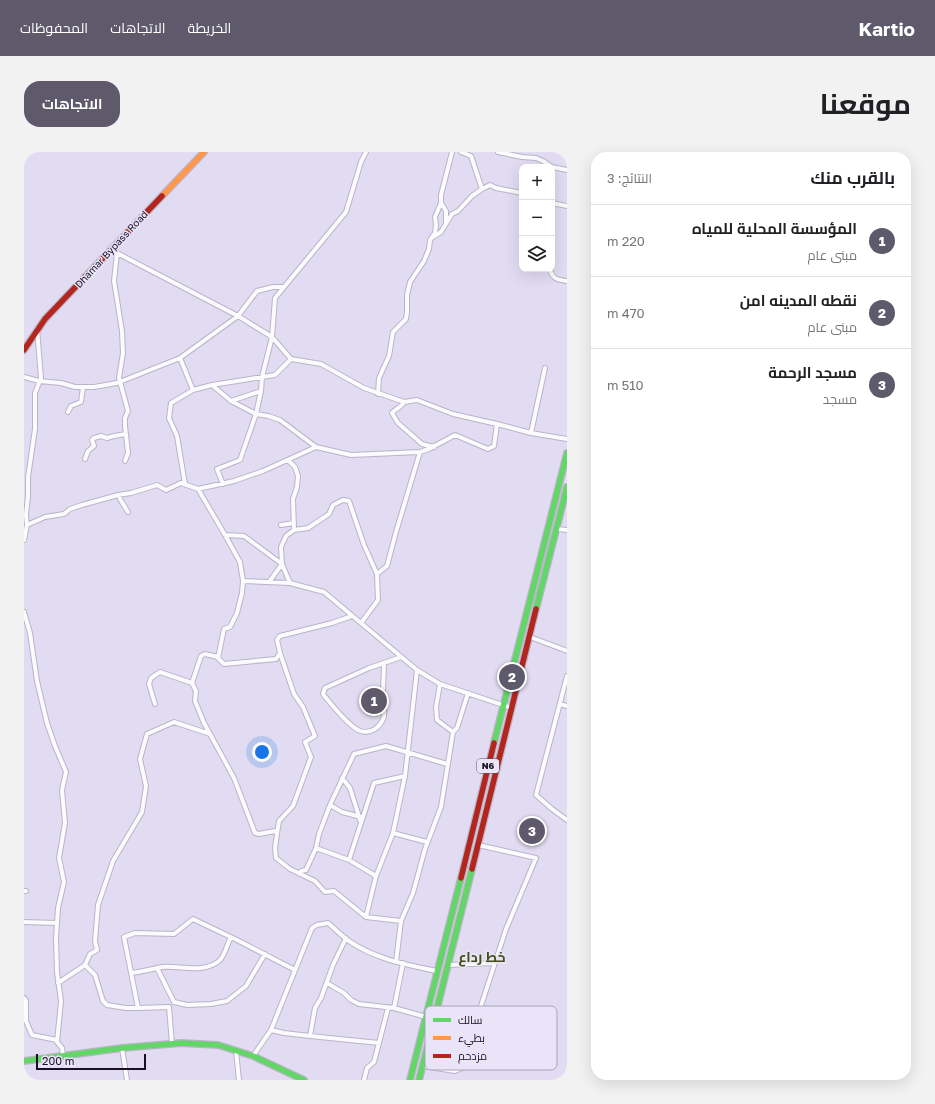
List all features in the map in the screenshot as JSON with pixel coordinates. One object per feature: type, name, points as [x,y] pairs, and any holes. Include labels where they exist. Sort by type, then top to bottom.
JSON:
[{"type":"main road","name":"Dhamar Bypass Road","points":[[24,350],[45,319],[204,152]]},
{"type":"main road","name":"N6","points":[[429,1006],[567,453]]},
{"type":"main road","name":"N6","points":[[438,1006],[567,487]]},
{"type":"main road","points":[[515,661],[524,664]]},
{"type":"main road","points":[[473,828],[481,832]]},
{"type":"main road","points":[[461,877],[469,882]]},
{"type":"main road","name":"N6","points":[[410,1080],[425,1021]]},
{"type":"main road","points":[[24,1061],[122,1048],[172,1044],[218,1045],[253,1056],[304,1080]]},
{"type":"main road","name":"N6","points":[[419,1080],[425,1058]]},
{"type":"street","points":[[222,484],[217,469],[240,460],[256,414],[261,391],[262,377],[272,337],[275,298],[346,212],[361,162],[366,152]]},
{"type":"street","points":[[378,394],[379,378],[389,356],[394,332],[406,319],[407,295],[410,282],[424,261],[432,237],[435,233],[435,217],[441,203],[441,195],[452,152]]},
{"type":"street","points":[[461,152],[471,156],[482,189]]},
{"type":"street","points":[[498,152],[536,158],[552,167],[567,170]]},
{"type":"street","points":[[432,237],[441,232],[452,214],[458,211],[472,196],[482,189],[490,185],[519,192]]},
{"type":"street","points":[[441,203],[446,211],[446,224]]},
{"type":"street","points":[[555,204],[567,206]]},
{"type":"street","points":[[114,247],[117,254],[114,281],[122,331],[123,353],[119,378],[128,411],[125,418],[128,453],[125,461]]},
{"type":"street","points":[[117,254],[238,316],[272,337],[291,359],[322,364],[364,388],[404,402],[417,400],[453,414],[531,433],[567,439]]},
{"type":"street","points":[[551,272],[556,279],[567,281]]},
{"type":"street","points":[[24,378],[61,383],[75,388],[94,387],[120,382],[180,358],[238,316],[257,291],[273,287],[283,287]]},
{"type":"street","points":[[24,540],[27,526],[26,505],[28,496],[28,476],[35,429],[35,393],[41,378],[37,329]]},
{"type":"street","points":[[180,358],[193,390]]},
{"type":"street","points":[[185,484],[177,436],[169,418],[171,403],[193,390],[212,385],[275,375],[291,359]]},
{"type":"street","points":[[531,433],[545,368]]},
{"type":"street","points":[[212,385],[231,401],[256,414],[280,420],[316,447],[351,455],[420,452],[434,447],[455,435],[488,449],[494,446],[497,424]]},
{"type":"street","points":[[68,412],[71,406],[81,402],[82,387]]},
{"type":"street","points":[[231,401],[261,391]]},
{"type":"street","points":[[404,402],[392,413],[398,423],[422,444],[434,447]]},
{"type":"street","points":[[85,459],[88,451],[94,446],[92,440],[94,438],[102,436],[107,438],[126,434]]},
{"type":"street","points":[[27,526],[45,517],[64,514],[70,509],[131,493],[157,484],[166,490],[181,483],[198,489],[222,484],[263,471],[316,447]]},
{"type":"street","points":[[376,574],[387,566],[420,452]]},
{"type":"street","points":[[288,460],[295,467],[298,476],[297,487],[293,499],[294,530]]},
{"type":"street","points":[[198,489],[240,562],[243,581],[242,593],[237,613],[230,627],[224,629],[218,657]]},
{"type":"street","points":[[119,495],[128,512]]},
{"type":"street","points":[[290,582],[282,564],[282,547],[286,536],[294,530],[308,528],[329,514],[333,505],[343,500],[348,501],[376,574],[378,600],[361,624]]},
{"type":"street","points":[[281,525],[294,523]]},
{"type":"street","points":[[557,529],[567,530]]},
{"type":"street","points":[[225,535],[244,536],[282,564]]},
{"type":"street","points":[[269,582],[282,564]]},
{"type":"street","points":[[243,581],[290,582],[324,592],[417,670],[440,684],[512,708]]},
{"type":"street","points":[[24,612],[30,633],[37,682],[47,723],[66,772],[62,790],[64,823],[59,858],[64,882],[58,908],[57,923],[57,972],[61,1001],[57,1040],[62,1048],[63,1056]]},
{"type":"street","points":[[352,616],[332,623],[280,636],[277,640],[294,694],[303,707],[315,736],[306,742],[311,757],[293,806],[279,821],[275,848],[276,858],[290,869],[315,881],[325,892],[334,891],[366,917],[401,921]]},
{"type":"street","points":[[530,637],[567,649]]},
{"type":"street","points":[[192,683],[202,656],[205,654],[218,657],[224,664],[276,659],[280,653]]},
{"type":"street","points":[[384,663],[384,716],[379,726],[371,731],[358,731],[342,716],[323,694],[325,688],[369,668],[401,657]]},
{"type":"street","points":[[366,917],[376,876],[393,833],[405,776],[409,753],[417,670]]},
{"type":"street","points":[[155,704],[149,684],[151,678],[160,672],[192,683],[196,691],[195,701],[210,734],[234,778],[255,833],[259,834],[275,831],[277,834]]},
{"type":"street","points":[[567,676],[536,795],[567,820]]},
{"type":"street","points":[[440,684],[436,707],[437,720],[453,732]]},
{"type":"street","points":[[396,962],[401,921],[414,893],[427,842],[441,807],[453,732],[458,728],[468,693]]},
{"type":"street","points":[[560,704],[567,706]]},
{"type":"street","points":[[58,983],[85,965],[90,954],[96,950],[95,941],[98,905],[113,861],[142,812],[146,786],[140,759],[147,734],[174,722],[210,734]]},
{"type":"street","points":[[300,874],[301,871],[306,870],[316,848],[330,805],[354,754],[386,746],[447,764]]},
{"type":"street","points":[[361,817],[374,783],[405,776]]},
{"type":"street","points":[[342,778],[350,788],[361,817],[361,823],[349,860]]},
{"type":"street","points":[[330,805],[339,811],[361,817]]},
{"type":"street","points":[[393,833],[427,842]]},
{"type":"street","points":[[478,845],[536,858],[506,929],[481,1006]]},
{"type":"street","points":[[316,848],[349,860],[376,876]]},
{"type":"street","points":[[138,1008],[124,937],[135,933],[174,934],[193,919],[295,970]]},
{"type":"street","points":[[24,922],[57,923]]},
{"type":"street","points":[[253,1056],[271,1030],[312,928],[317,925],[328,923],[346,938],[382,958],[437,971]]},
{"type":"street","points":[[131,973],[163,967],[208,967],[221,960],[231,937]]},
{"type":"street","points":[[310,1036],[315,1008],[328,983],[333,965],[346,938]]},
{"type":"street","points":[[157,968],[174,1002],[187,1005],[211,1004],[227,1000],[242,990],[249,982],[265,954]]},
{"type":"street","points":[[448,965],[495,963]]},
{"type":"street","points":[[394,1008],[403,964]]},
{"type":"street","points":[[85,965],[95,975],[103,1001],[107,1005],[126,1008],[169,1007],[172,1044]]},
{"type":"street","points":[[328,983],[344,992],[351,1000],[359,1004],[394,1008],[425,1017]]},
{"type":"street","points":[[24,998],[26,1001],[26,1021],[32,1035],[57,1040]]},
{"type":"street","points":[[364,1080],[367,1068],[374,1062],[388,1008]]},
{"type":"street","points":[[271,1030],[310,1036],[379,1042]]},
{"type":"street","points":[[122,1048],[127,1080]]},
{"type":"street","points":[[236,1051],[239,1080]]},
{"type":"traffic: fast","points":[[494,743],[567,453]]},
{"type":"traffic: fast","points":[[536,609],[567,487]]},
{"type":"traffic: fast","points":[[438,1006],[472,869]]},
{"type":"traffic: fast","points":[[429,1006],[461,878]]},
{"type":"traffic: fast","points":[[410,1080],[425,1021]]},
{"type":"traffic: fast","points":[[24,1061],[122,1048],[181,1043],[218,1045],[253,1056],[304,1080]]},
{"type":"traffic: fast","points":[[419,1080],[425,1056]]},
{"type":"traffic: slow","points":[[162,196],[204,152]]},
{"type":"traffic: jam","points":[[24,350],[45,319],[162,196]]},
{"type":"traffic: jam","points":[[472,869],[536,609]]},
{"type":"traffic: jam","points":[[461,878],[494,743]]},
{"type":"place","name":"نقطه المدينه امن","points":[[512,677]]},
{"type":"place","name":"المؤسسة المحلية للمياه","points":[[374,701]]},
{"type":"place","name":"مسجد الرحمة","points":[[532,831]]},
{"type":"district","name":"خط رداع","points":[[482,957]]}]
